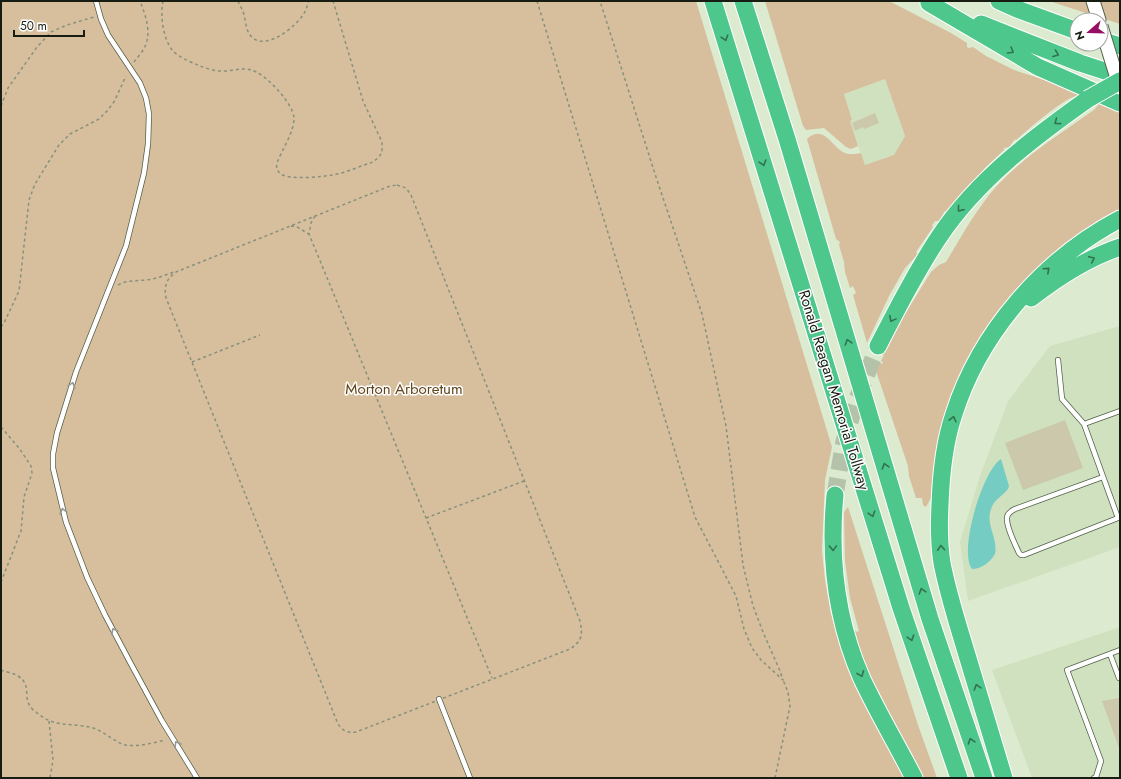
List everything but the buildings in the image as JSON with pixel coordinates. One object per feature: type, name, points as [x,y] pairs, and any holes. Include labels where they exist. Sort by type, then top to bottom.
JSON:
[{"type":"highway","name":"Ronald Reagan Memorial Tollway","points":[[713,1],[901,608],[959,778]]},
{"type":"highway","name":"Ronald Reagan Memorial Tollway","points":[[743,1],[788,139],[930,619],[984,778]]},
{"type":"highway","points":[[999,1],[1024,12],[1069,28]]},
{"type":"highway","points":[[927,2],[1031,44],[1120,76]]},
{"type":"highway","points":[[927,2],[1038,67],[1120,103]]},
{"type":"highway","points":[[1109,43],[1120,46]]},
{"type":"highway","points":[[878,346],[916,274],[939,236],[966,202],[985,182],[1056,122],[1088,99],[1120,81]]},
{"type":"highway","points":[[1004,778],[951,601],[942,562],[939,523],[940,489],[945,452],[953,414],[968,378],[983,349],[1003,321],[1027,290],[1052,265],[1086,240],[1120,219]]},
{"type":"highway","points":[[1003,321],[1046,286],[1068,271],[1090,259],[1120,247]]},
{"type":"highway","points":[[835,495],[833,519],[834,568],[843,622],[862,677],[914,778]]},
{"type":"main road","points":[[1094,1],[1097,12]]},
{"type":"main road","points":[[1109,52],[1120,88]]},
{"type":"lane","points":[[96,1],[108,35],[140,83],[146,98],[149,114],[148,144],[139,194],[126,246],[76,372],[63,410],[53,454],[53,468],[66,522],[87,578],[105,615],[172,738],[196,778]]},
{"type":"lane","points":[[1058,360],[1062,399],[1084,424],[1119,518],[1024,554],[1021,555],[1019,553],[1011,534],[1007,519],[1011,511],[1103,477]]},
{"type":"lane","points":[[1084,424],[1120,411]]},
{"type":"lane","points":[[1094,778],[1096,777],[1101,760],[1067,670],[1120,650]]},
{"type":"lane","points":[[1110,654],[1119,678]]},
{"type":"lane","points":[[439,699],[470,778]]},
{"type":"path","points":[[1,327],[19,291],[29,200],[35,184],[59,145],[70,134],[99,119],[114,102],[130,67],[146,44],[147,23],[140,1]]},
{"type":"path","points":[[163,1],[162,13],[165,33],[170,47],[175,52],[192,63],[215,70],[227,71],[249,69],[255,71],[268,81],[290,105],[293,124],[276,169],[283,175],[304,177],[332,175],[374,162],[379,157],[383,147],[380,137],[363,101],[333,1]]},
{"type":"path","points":[[238,1],[243,12],[249,34],[252,38],[263,41],[273,39],[290,29],[303,14],[309,1]]},
{"type":"path","points":[[537,1],[695,516],[736,596],[744,629],[752,648],[761,660],[783,680]]},
{"type":"path","points":[[600,1],[656,177],[702,314],[726,426],[743,565],[753,606],[762,632],[780,670],[788,692],[790,706],[775,778]]},
{"type":"path","points":[[1,106],[8,88],[37,47],[51,32],[67,25],[100,15]]},
{"type":"path","points":[[109,290],[122,283],[158,278],[176,272],[390,186],[397,185],[406,188],[411,196],[580,621],[582,630],[581,638],[577,644],[570,649],[356,732],[350,733],[342,729],[338,724],[166,298],[164,290],[168,277],[176,272]]},
{"type":"path","points":[[316,215],[310,223],[309,234],[492,678]]},
{"type":"path","points":[[290,226],[297,227],[309,234]]},
{"type":"path","points":[[192,362],[260,335]]},
{"type":"path","points":[[1,427],[19,448],[31,466],[32,474],[24,497],[21,531],[1,582]]},
{"type":"path","points":[[426,518],[524,481]]},
{"type":"path","points":[[1,670],[17,676],[24,681],[29,705],[37,713],[49,721],[60,724],[95,728],[125,745],[138,745],[172,738]]},
{"type":"path","points":[[49,721],[53,760],[50,778]]},
{"type":"shaded area","points":[[885,79],[905,136],[894,155],[865,165],[849,121],[852,120],[844,94]]},
{"type":"shaded area","points":[[1120,326],[1120,547],[968,601],[960,542],[980,476],[1008,401],[1050,346]]},
{"type":"shaded area","points":[[1120,627],[1120,778],[1032,778],[992,670]]},
{"type":"green space","name":"Morton Arboretum","points":[[1,1],[696,1],[832,447],[825,480],[822,551],[831,614],[844,656],[908,778],[1,778]]},
{"type":"green space","points":[[765,1],[889,1],[951,33],[967,43],[967,47],[973,47],[986,56],[1014,70],[1051,82],[1120,109],[1120,211],[1102,219],[989,332],[932,496],[926,507],[923,505],[922,498],[916,498],[909,476],[908,466],[876,371],[880,363],[882,364],[883,362],[881,361],[900,322],[931,272],[939,265],[946,262],[975,214],[988,196],[1006,177],[1030,156],[1094,110],[1099,104],[1083,96],[1071,98],[1063,102],[1016,140],[1015,139],[1009,147],[1004,148],[1004,150],[986,167],[948,210],[944,212],[940,221],[935,221],[932,225],[933,227],[916,252],[918,254],[905,268],[889,296],[867,343],[853,295],[856,293],[853,286],[850,288],[839,245],[840,242],[836,239],[807,139],[813,135],[823,135],[845,153],[861,153],[865,165],[894,155],[905,136],[885,79],[844,94],[852,120],[850,121],[858,146],[851,149],[846,147],[824,128],[806,130],[803,126]]},
{"type":"green space","points":[[1051,1],[1120,1],[1120,24],[1109,20],[1109,12],[1083,12]]},
{"type":"green space","points":[[848,507],[918,725],[937,778],[924,778],[910,750],[885,710],[850,633],[855,630],[856,632],[859,631],[850,598],[845,561],[844,512]]},
{"type":"water","points":[[1001,459],[1009,486],[1006,492],[994,503],[990,513],[989,518],[996,549],[995,554],[991,560],[979,568],[972,569],[968,560],[968,546],[974,511],[987,478],[994,466]]},
{"type":"tunnel","points":[[835,495],[844,441],[857,399],[878,346]]}]
